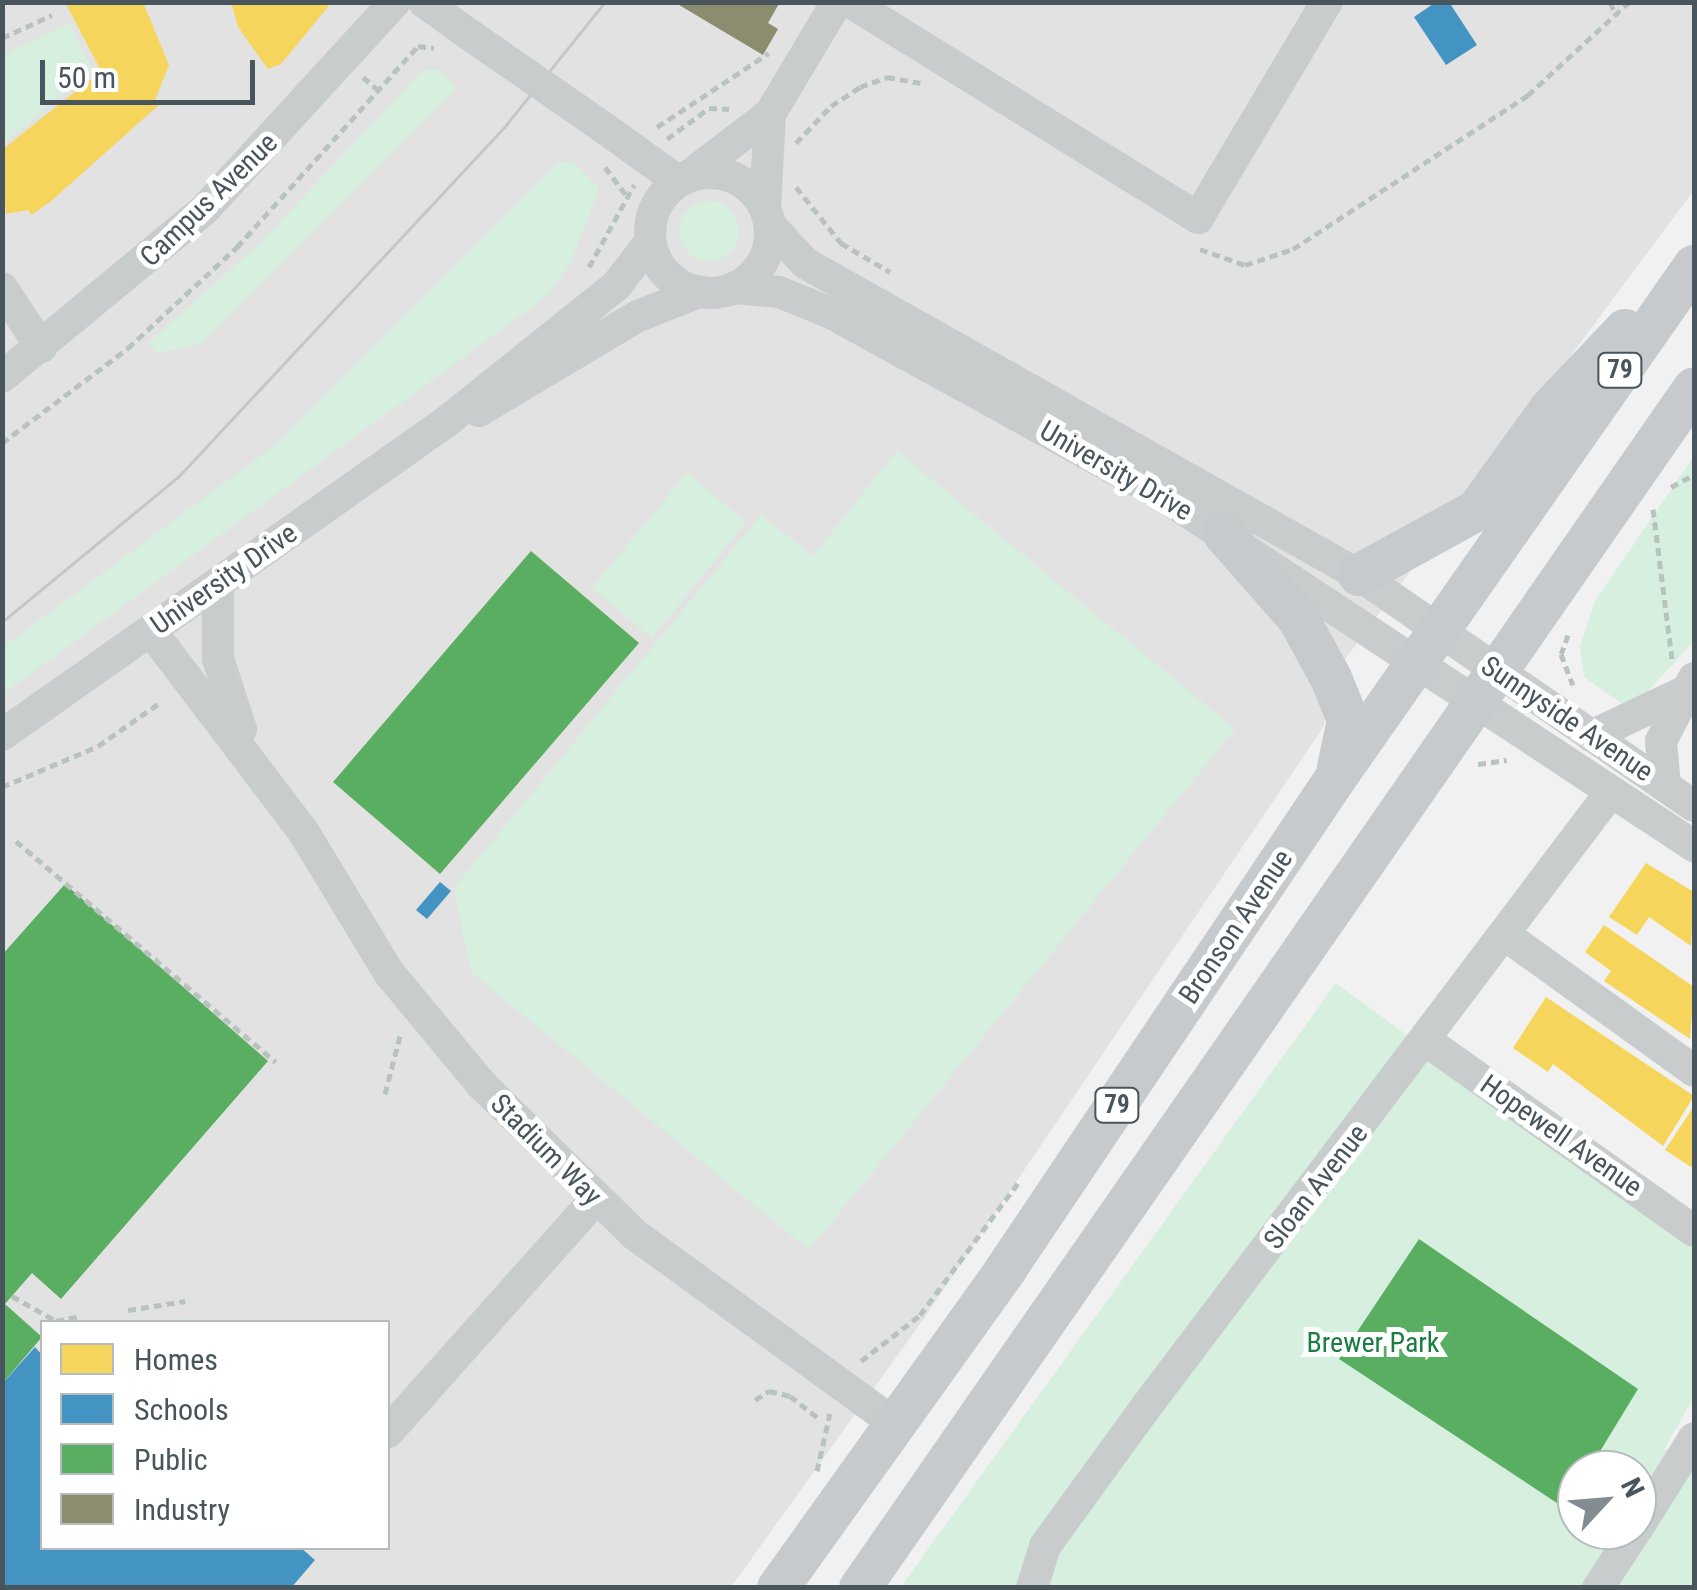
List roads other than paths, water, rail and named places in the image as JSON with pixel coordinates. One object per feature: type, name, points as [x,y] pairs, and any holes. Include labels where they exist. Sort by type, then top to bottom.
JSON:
[{"type":"main road","points":[[1359,575],[1477,510],[1578,375],[1694,264]]},
{"type":"main road","name":"Bronson Avenue","points":[[778,1588],[1006,1269],[1333,782],[1694,264]]},
{"type":"main road","name":"79","points":[[860,1588],[1694,388]]},
{"type":"main road","points":[[1224,534],[1298,618],[1346,708],[1349,735],[1333,782]]},
{"type":"street","name":"Campus Avenue","points":[[2,377],[206,208],[396,2]]},
{"type":"street","points":[[424,2],[604,128],[684,178],[739,180],[768,216]]},
{"type":"street","points":[[770,114],[768,216],[762,262],[734,288],[698,292],[667,274],[650,242],[655,207],[684,178],[770,114],[837,2]]},
{"type":"street","points":[[850,2],[1198,218],[1327,2]]},
{"type":"street","name":"University Drive","points":[[768,216],[804,262],[1359,575],[1429,647]]},
{"type":"street","name":"University Drive","points":[[2,735],[446,422],[616,286],[650,242]]},
{"type":"street","points":[[2,288],[40,348]]},
{"type":"street","name":"University Drive","points":[[734,288],[779,292],[831,313],[1429,647]]},
{"type":"street","name":"University Drive","points":[[446,422],[502,400],[638,316],[698,292]]},
{"type":"street","name":"Stadium Way","points":[[218,583],[224,690],[280,798]]},
{"type":"street","name":"Stadium Way","points":[[151,631],[280,798],[404,992],[594,1201],[893,1422]]},
{"type":"street","name":"Sunnyside Avenue","points":[[1429,647],[1486,687],[1610,793],[1694,846]]},
{"type":"street","points":[[1591,736],[1688,686]]},
{"type":"street","points":[[1665,786],[1661,741],[1688,686]]},
{"type":"street","name":"Sunnyside Avenue","points":[[1486,687],[1591,736],[1694,806]]},
{"type":"street","name":"Sloan Avenue","points":[[1032,1588],[1046,1546],[1090,1484],[1428,1042],[1610,793]]},
{"type":"street","points":[[1505,935],[1694,1070]]},
{"type":"street","name":"Hopewell Avenue","points":[[1428,1042],[1694,1230]]},
{"type":"street","points":[[390,1430],[594,1201]]},
{"type":"street","points":[[1657,1496],[1694,1438]]},
{"type":"street","points":[[1598,1588],[1622,1550]]},
{"type":"tram line","points":[[2,622],[179,476],[506,125],[605,2]]},
{"type":"park label","name":"Brewer Park","points":[[1373,1343]]}]
